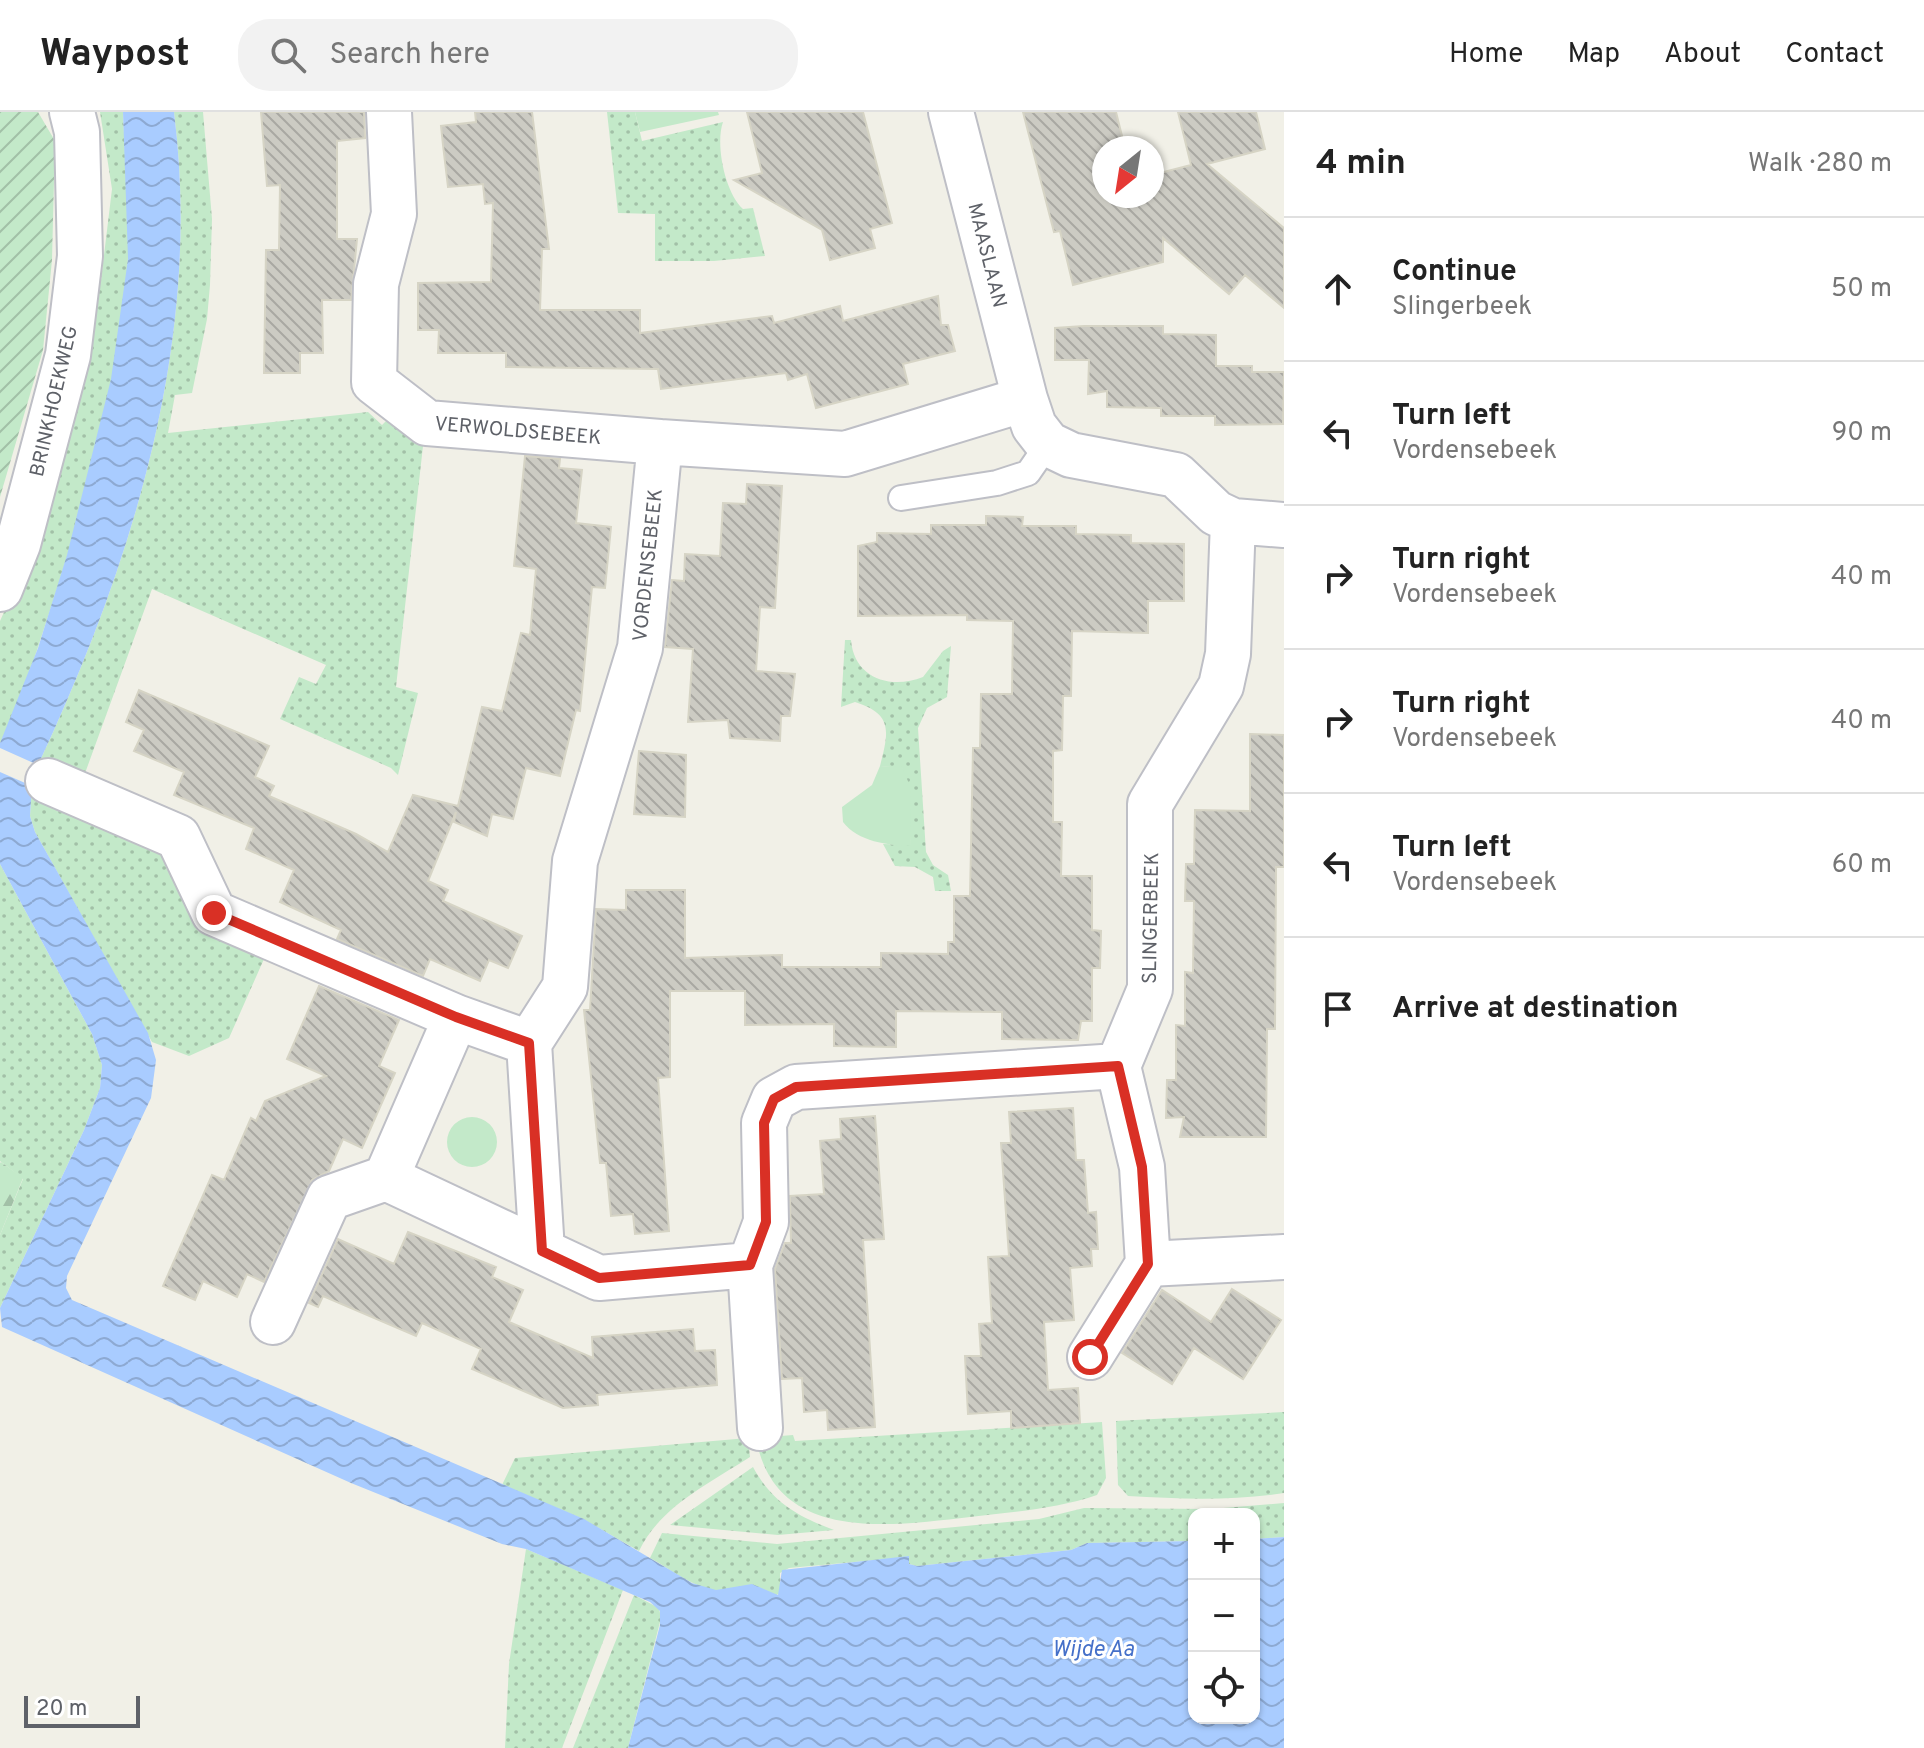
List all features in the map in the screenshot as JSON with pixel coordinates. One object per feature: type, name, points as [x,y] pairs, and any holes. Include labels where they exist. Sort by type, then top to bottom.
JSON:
[{"type":"street","name":"BRINKHOEKWEG","points":[[0,589],[18,544],[68,355],[80,256],[77,132],[72,112]]},
{"type":"street","name":"VERWOLDSEBEEK","points":[[389,112],[394,214],[376,284],[374,382],[427,423],[660,442]]},
{"type":"street","name":"MAASLAAN","points":[[951,112],[1025,399],[1034,426],[1048,444]]},
{"type":"street","points":[[660,442],[845,454],[1025,399]]},
{"type":"street","name":"VORDENSEBEEK","points":[[529,1043],[565,987],[575,861],[640,648],[660,442]]},
{"type":"street","points":[[1048,444],[1071,455],[1176,475],[1191,485],[1216,513],[1233,521],[1284,525]]},
{"type":"street","name":"SLINGERBEEK","points":[[1118,1066],[1150,989],[1150,804],[1221,686],[1228,654],[1233,521]]},
{"type":"street","points":[[48,781],[178,837],[214,913],[456,1017],[529,1043],[542,1251]]},
{"type":"street","points":[[386,1178],[456,1017]]},
{"type":"street","points":[[760,1428],[750,1265],[766,1222],[764,1123],[774,1099],[796,1087],[1118,1066],[1142,1167],[1148,1264],[1090,1357]]},
{"type":"street","points":[[273,1322],[329,1198],[386,1178],[599,1278],[750,1265]]},
{"type":"street","points":[[1148,1264],[1284,1257]]},
{"type":"lane","points":[[901,498],[997,483],[1028,473],[1048,444]]},
{"type":"green space","points":[[0,112],[38,112],[55,141],[52,260],[43,350],[0,497]]},
{"type":"green space","points":[[100,112],[123,112],[128,258],[120,343],[103,429],[80,513],[30,670],[0,743],[0,621],[26,563],[101,280],[112,189]]},
{"type":"green space","points":[[174,112],[203,112],[212,219],[207,319],[192,393],[175,395],[168,433],[368,412],[382,425],[391,416],[423,446],[396,687],[418,693],[398,775],[391,768],[280,719],[299,677],[316,684],[326,665],[152,589],[84,776],[38,765],[103,609],[130,529],[152,448],[169,365],[178,281],[180,197]]},
{"type":"green space","points":[[607,112],[635,112],[642,141],[723,122],[720,143],[723,168],[737,202],[743,209],[753,208],[765,256],[714,261],[655,261],[655,214],[618,213]]},
{"type":"green space","points":[[635,112],[718,112],[719,115],[640,132]]},
{"type":"green space","points":[[845,640],[851,640],[859,664],[866,672],[876,678],[898,682],[923,677],[943,651],[951,646],[947,697],[927,708],[918,728],[926,852],[933,865],[948,875],[951,891],[935,891],[933,877],[915,867],[895,866],[883,844],[911,845],[902,768],[880,766],[886,734],[882,718],[876,712],[855,702],[841,707]]},
{"type":"green space","points":[[880,766],[902,767],[910,786],[911,846],[865,838],[843,822],[842,807],[872,785]]},
{"type":"green space","points":[[32,786],[167,842],[268,950],[229,1038],[189,1056],[152,1042],[35,832],[30,816]]},
{"type":"green space","points":[[0,864],[92,1034],[102,1065],[100,1088],[84,1130],[0,1308],[0,1235],[23,1179],[0,1161]]},
{"type":"green space","points":[[472,1117],[490,1124],[497,1142],[490,1160],[472,1167],[454,1160],[447,1142],[454,1124]]},
{"type":"green space","points":[[0,1163],[23,1178],[0,1235]]},
{"type":"green space","points":[[1284,1412],[1284,1493],[1226,1498],[1148,1497],[1128,1496],[1118,1485],[1116,1421]]},
{"type":"green space","points":[[1102,1422],[1106,1478],[1097,1495],[1034,1509],[905,1523],[840,1521],[811,1512],[786,1496],[767,1472],[756,1438],[793,1435],[795,1441]]},
{"type":"green space","points":[[748,1438],[750,1457],[672,1509],[648,1535],[639,1551],[583,1519],[502,1485],[515,1458]]},
{"type":"green space","points":[[753,1467],[777,1499],[808,1519],[834,1530],[778,1535],[670,1525]]},
{"type":"green space","points":[[1284,1503],[1284,1537],[1260,1539],[1260,1508],[1223,1508]]},
{"type":"green space","points":[[1084,1508],[1188,1509],[1188,1541],[1087,1543],[1071,1550],[917,1566],[909,1564],[909,1557],[789,1568],[780,1573],[780,1593],[775,1596],[748,1587],[722,1591],[705,1588],[650,1558],[662,1533],[777,1544],[1039,1519]]},
{"type":"green space","points":[[526,1549],[623,1590],[562,1748],[505,1748],[509,1664]]},
{"type":"green space","points":[[634,1595],[659,1608],[661,1618],[628,1748],[573,1748]]},
{"type":"water","points":[[123,112],[174,112],[180,197],[178,281],[169,365],[152,448],[130,529],[103,609],[38,765],[0,748],[0,743],[38,648],[67,555],[111,379],[128,259]]},
{"type":"water","name":"Wijde Aa","points":[[0,772],[32,786],[30,816],[35,832],[148,1033],[156,1060],[151,1098],[67,1276],[66,1288],[72,1300],[584,1519],[692,1583],[716,1590],[752,1584],[778,1595],[782,1570],[909,1556],[909,1564],[917,1566],[1071,1550],[1087,1543],[1188,1541],[1188,1724],[1260,1724],[1260,1539],[1284,1537],[1284,1748],[628,1748],[660,1625],[660,1611],[650,1602],[526,1549],[502,1544],[351,1483],[2,1327],[0,1308],[84,1130],[100,1088],[102,1065],[92,1034],[0,864]]},
{"type":"building","points":[[261,112],[364,112],[365,138],[337,141],[337,239],[357,239],[351,300],[322,300],[323,353],[300,353],[300,373],[264,373],[266,250],[279,250],[280,185],[267,186]]},
{"type":"building","points":[[475,112],[532,112],[549,249],[542,249],[540,310],[640,310],[640,333],[772,316],[774,323],[840,306],[843,321],[938,296],[941,325],[948,325],[955,351],[903,364],[908,384],[816,408],[807,374],[788,380],[786,373],[661,389],[658,369],[506,367],[506,353],[438,353],[439,330],[418,330],[418,283],[491,282],[493,203],[485,204],[483,184],[448,187],[441,126],[476,122]]},
{"type":"building","points":[[747,112],[863,112],[892,223],[870,229],[875,248],[830,260],[822,230],[734,180],[762,173]]},
{"type":"building","points":[[1023,112],[1116,112],[1122,136],[1092,136],[1092,208],[1164,208],[1164,172],[1191,165],[1178,112],[1256,112],[1265,149],[1207,164],[1284,228],[1284,308],[1245,275],[1229,294],[1163,238],[1163,262],[1073,285],[1060,231],[1054,232]]},
{"type":"building","points":[[1163,326],[1163,334],[1216,335],[1216,366],[1252,366],[1252,372],[1284,372],[1283,424],[1215,425],[1215,416],[1161,416],[1161,408],[1107,407],[1107,391],[1088,394],[1089,360],[1055,360],[1055,328]]},
{"type":"building","points":[[525,456],[560,459],[559,468],[582,470],[576,523],[611,527],[605,588],[592,587],[580,711],[576,710],[560,776],[526,768],[513,819],[492,814],[487,836],[454,822],[456,812],[428,881],[448,890],[443,901],[522,936],[508,968],[489,960],[480,981],[430,959],[423,976],[337,939],[341,930],[280,902],[294,870],[246,849],[254,828],[174,795],[184,772],[134,751],[144,730],[126,722],[139,690],[269,746],[255,777],[274,786],[269,796],[356,834],[388,852],[413,795],[458,806],[482,707],[502,711],[521,633],[530,635],[536,569],[514,566]]},
{"type":"building","points":[[747,484],[782,486],[775,608],[760,607],[756,671],[795,674],[790,716],[781,716],[780,741],[730,738],[728,720],[688,722],[693,649],[665,647],[672,580],[684,581],[685,554],[720,556],[723,503],[746,504]]},
{"type":"building","points":[[986,516],[1023,517],[1022,526],[1076,526],[1076,534],[1131,535],[1131,543],[1184,544],[1184,601],[1148,601],[1148,633],[1072,631],[1071,696],[1063,696],[1062,750],[1053,751],[1053,822],[1062,822],[1061,876],[1092,876],[1092,930],[1101,931],[1100,968],[1092,968],[1092,1021],[1081,1021],[1078,1040],[1002,1039],[1002,1012],[896,1011],[896,1047],[834,1046],[834,1024],[745,1025],[745,991],[670,991],[670,1077],[658,1078],[669,1231],[635,1234],[633,1214],[611,1216],[606,1163],[600,1163],[584,1010],[590,1010],[596,909],[626,910],[626,890],[685,890],[685,958],[782,955],[782,967],[881,967],[881,953],[948,954],[948,942],[954,942],[954,896],[970,896],[973,748],[980,748],[981,694],[1012,694],[1013,621],[967,620],[967,615],[858,616],[858,546],[877,542],[877,533],[931,534],[931,525],[986,525]]},
{"type":"building","points":[[1250,734],[1284,735],[1284,867],[1276,867],[1275,1029],[1267,1029],[1266,1137],[1180,1137],[1184,1117],[1166,1118],[1167,1080],[1176,1080],[1176,1025],[1185,1026],[1185,972],[1193,973],[1194,901],[1185,901],[1186,864],[1194,864],[1195,810],[1250,811]]},
{"type":"building","points":[[639,751],[686,755],[685,817],[634,814]]},
{"type":"building","points":[[319,986],[399,1020],[379,1066],[395,1073],[362,1148],[343,1139],[329,1171],[312,1180],[264,1282],[247,1274],[237,1297],[203,1281],[195,1300],[163,1286],[212,1175],[224,1180],[251,1118],[256,1121],[265,1101],[326,1076],[287,1059]]},
{"type":"building","points":[[1073,1108],[1076,1160],[1084,1160],[1088,1213],[1096,1212],[1098,1249],[1091,1249],[1092,1266],[1070,1268],[1074,1320],[1044,1322],[1048,1390],[1078,1388],[1080,1423],[1011,1428],[1011,1411],[968,1414],[965,1356],[981,1356],[979,1324],[992,1323],[988,1257],[1009,1256],[1001,1143],[1011,1143],[1009,1112]]},
{"type":"building","points":[[875,1116],[884,1239],[863,1240],[875,1427],[828,1430],[827,1410],[804,1412],[802,1378],[782,1379],[775,1269],[785,1243],[791,1243],[790,1196],[824,1194],[820,1141],[841,1139],[840,1119]]},
{"type":"building","points":[[408,1232],[496,1267],[492,1277],[523,1290],[509,1322],[593,1358],[592,1337],[693,1329],[695,1351],[715,1350],[717,1385],[597,1395],[598,1405],[563,1408],[472,1369],[481,1349],[422,1323],[416,1336],[323,1296],[318,1307],[309,1303],[338,1239],[394,1264]]},
{"type":"building","points":[[1232,1289],[1281,1320],[1243,1379],[1194,1348],[1172,1384],[1122,1353],[1162,1290],[1211,1322]]},
{"type":"route","points":[[214,913],[456,1017],[529,1043],[542,1251],[599,1278],[750,1265],[766,1222],[764,1123],[774,1099],[796,1087],[1118,1066],[1142,1167],[1148,1264],[1090,1357]]}]
